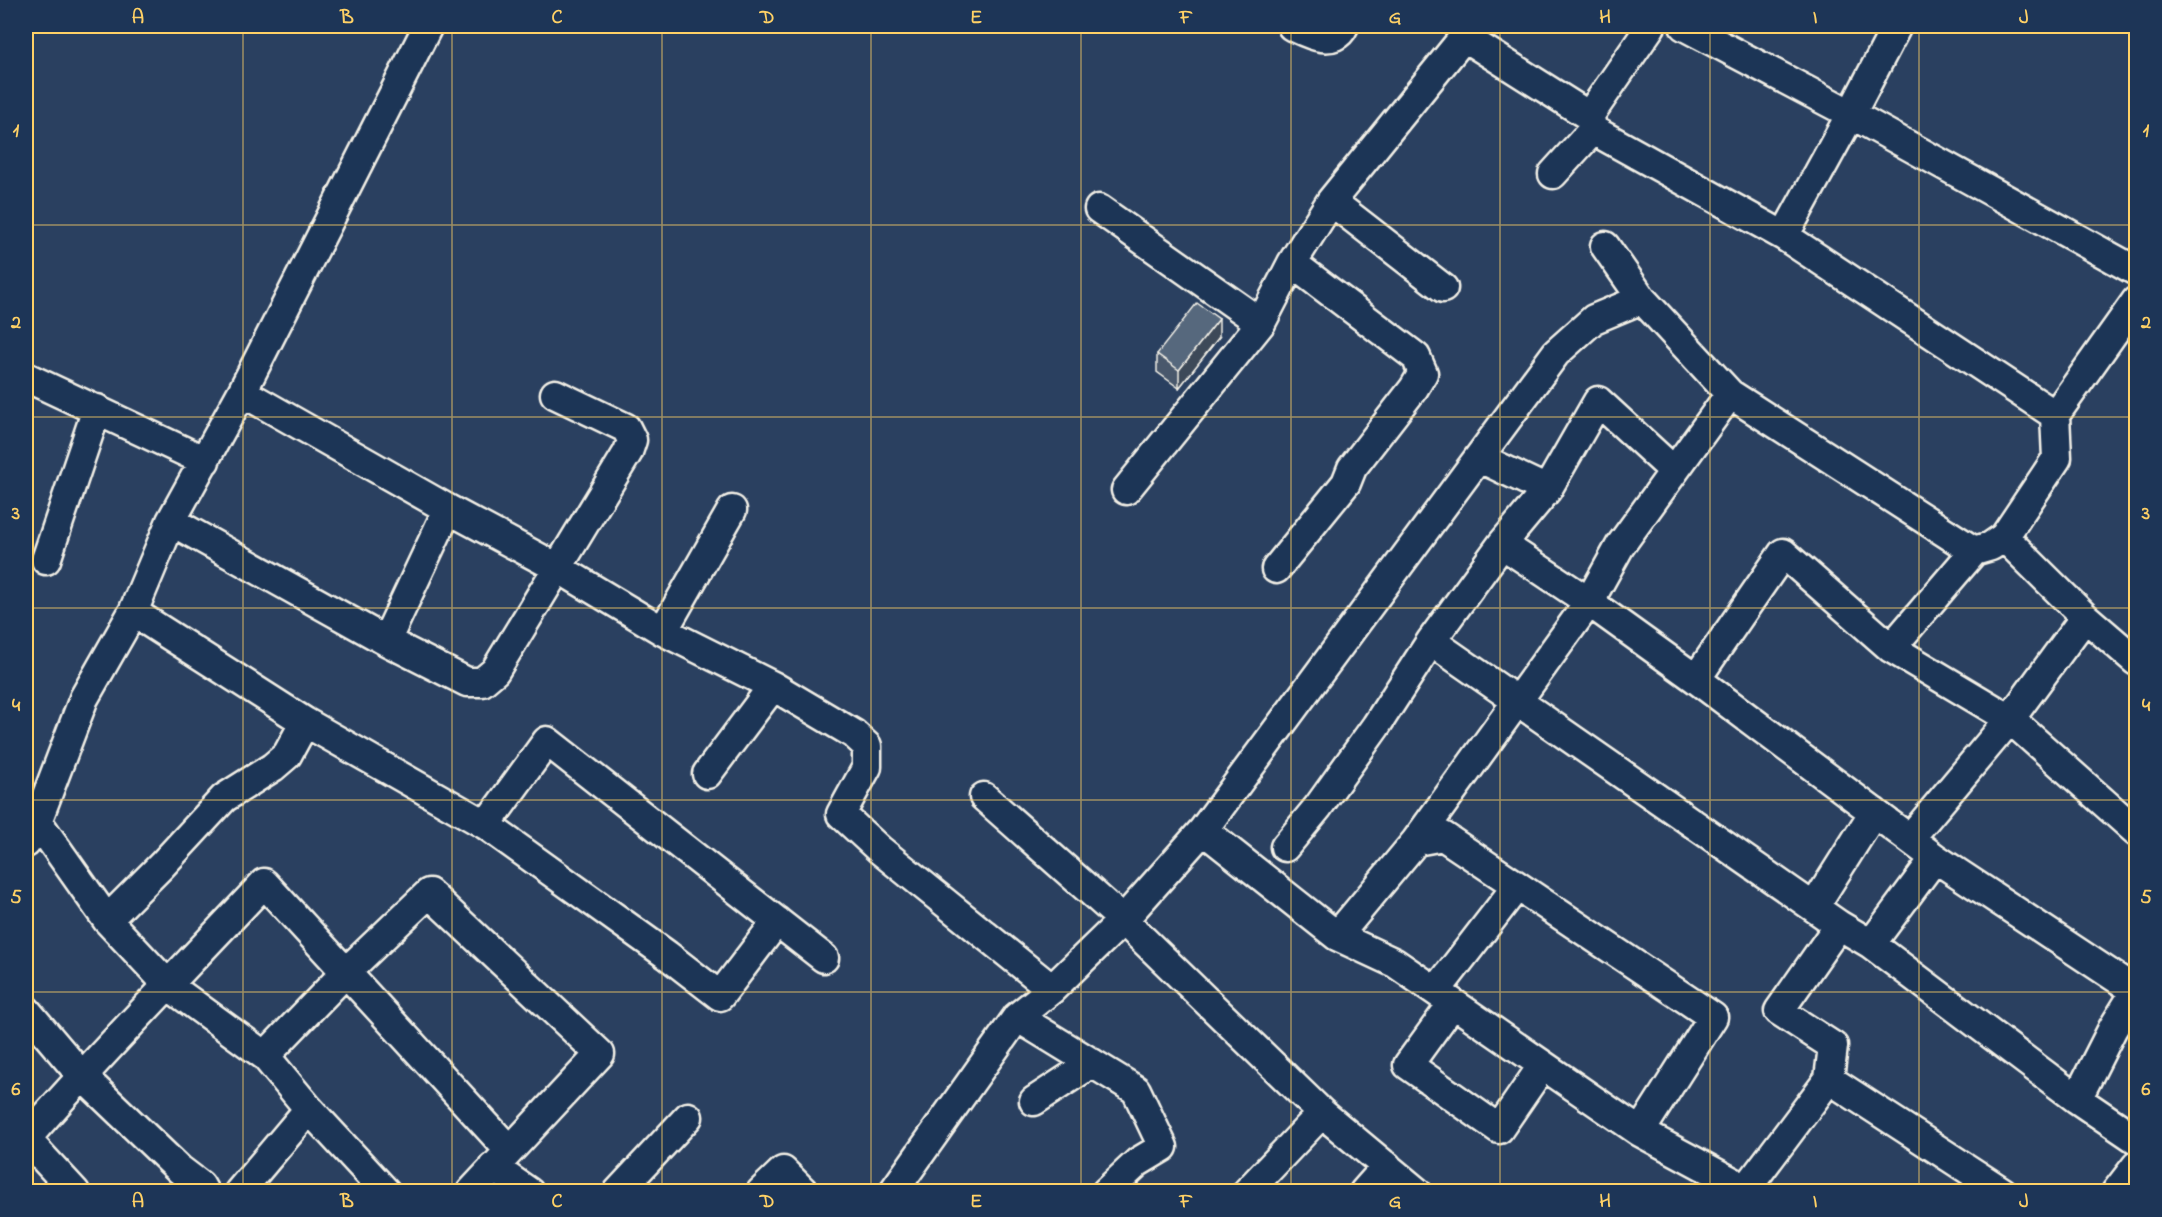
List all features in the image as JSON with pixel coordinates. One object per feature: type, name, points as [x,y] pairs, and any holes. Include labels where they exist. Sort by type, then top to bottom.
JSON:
[{"type":"street","points":[[386,1191],[309,1109],[265,1056],[169,986],[107,920],[30,822],[84,698],[133,612],[171,521],[242,392],[428,26]]},
{"type":"street","points":[[1292,26],[1317,38],[1333,37],[1344,26]]},
{"type":"street","points":[[1553,174],[1591,123],[1651,26]]},
{"type":"street","points":[[1684,26],[1851,114],[2136,271]]},
{"type":"street","points":[[1784,236],[1897,26]]},
{"type":"street","points":[[1126,490],[1261,323],[1292,263],[1331,201],[1454,31],[1591,123],[1784,236],[2055,415]]},
{"type":"street","points":[[1331,201],[1443,288]]},
{"type":"street","points":[[1099,209],[1261,323]]},
{"type":"street","points":[[1605,246],[1642,299],[1730,394],[1974,551]]},
{"type":"street","points":[[1276,569],[1346,483],[1352,468],[1423,373],[1416,357],[1292,263]]},
{"type":"street","points":[[893,1191],[1017,1017],[1052,989],[1123,920],[1203,830],[1480,459],[1556,353],[1594,319],[1642,299]]},
{"type":"street","points":[[1891,648],[1974,551],[1991,546],[2004,537],[2057,459],[2055,415],[2136,301]]},
{"type":"street","points":[[26,377],[205,461]]},
{"type":"street","points":[[242,392],[558,568],[663,632],[773,686],[854,734],[867,746],[867,767],[841,814],[880,850],[1052,989]]},
{"type":"street","points":[[171,521],[386,641],[467,682],[482,682],[495,671],[628,452],[632,440],[627,429],[555,394]]},
{"type":"street","points":[[1337,936],[1416,841],[1589,602],[1620,546],[1730,394]]},
{"type":"street","points":[[1285,847],[1318,807],[1376,726],[1431,641],[1502,544],[1547,490],[1598,401],[1674,471]]},
{"type":"street","points":[[46,560],[97,410]]},
{"type":"street","points":[[1480,459],[1547,490]]},
{"type":"street","points":[[386,641],[448,508]]},
{"type":"street","points":[[663,632],[732,510]]},
{"type":"street","points":[[2004,537],[2085,617],[2136,661]]},
{"type":"street","points":[[1502,544],[1589,602],[1696,679],[1935,858],[2136,991],[2113,1028],[2077,1098]]},
{"type":"street","points":[[1696,679],[1783,553],[1891,648],[2010,719],[2136,831]]},
{"type":"street","points":[[133,612],[305,722],[486,825],[667,955],[720,996],[777,921]]},
{"type":"street","points":[[1910,838],[2010,719],[2085,617]]},
{"type":"street","points":[[1431,641],[1839,925],[1871,944],[2077,1098],[2136,1139]]},
{"type":"street","points":[[707,774],[773,686]]},
{"type":"street","points":[[107,920],[224,798],[273,767],[287,755],[305,722]]},
{"type":"street","points":[[486,825],[547,741],[824,958]]},
{"type":"street","points":[[984,797],[1123,920],[1322,1113],[1418,1191]]},
{"type":"street","points":[[1814,907],[1874,812]]},
{"type":"street","points":[[1203,830],[1337,936],[1395,963],[1640,1132],[1745,1190],[1829,1079],[1833,1046],[1779,1011],[1839,925]]},
{"type":"street","points":[[1416,841],[1443,836],[1713,1017],[1640,1132]]},
{"type":"street","points":[[1871,944],[1935,858]]},
{"type":"street","points":[[75,1191],[26,1139],[81,1075],[169,986],[264,883],[346,972],[529,1191]]},
{"type":"street","points":[[1517,886],[1445,997],[1408,1065],[1499,1129],[1543,1065]]},
{"type":"street","points":[[265,1056],[346,972],[429,893],[600,1054],[471,1191]]},
{"type":"street","points":[[26,1010],[81,1075],[204,1191]]},
{"type":"street","points":[[1017,1017],[1136,1090],[1163,1147],[1138,1162],[1106,1191]]},
{"type":"street","points":[[1034,1101],[1092,1063]]},
{"type":"street","points":[[1829,1079],[2003,1191]]},
{"type":"street","points":[[239,1191],[309,1109]]},
{"type":"street","points":[[1247,1191],[1322,1113]]},
{"type":"street","points":[[618,1191],[688,1117]]},
{"type":"street","points":[[1364,1191],[1387,1166]]},
{"type":"street","points":[[2116,1191],[2136,1166]]},
{"type":"street","points":[[761,1191],[783,1172],[804,1191]]},
{"type":"building","points":[[1197,303],[1219,319],[1179,370],[1157,354]]}]
